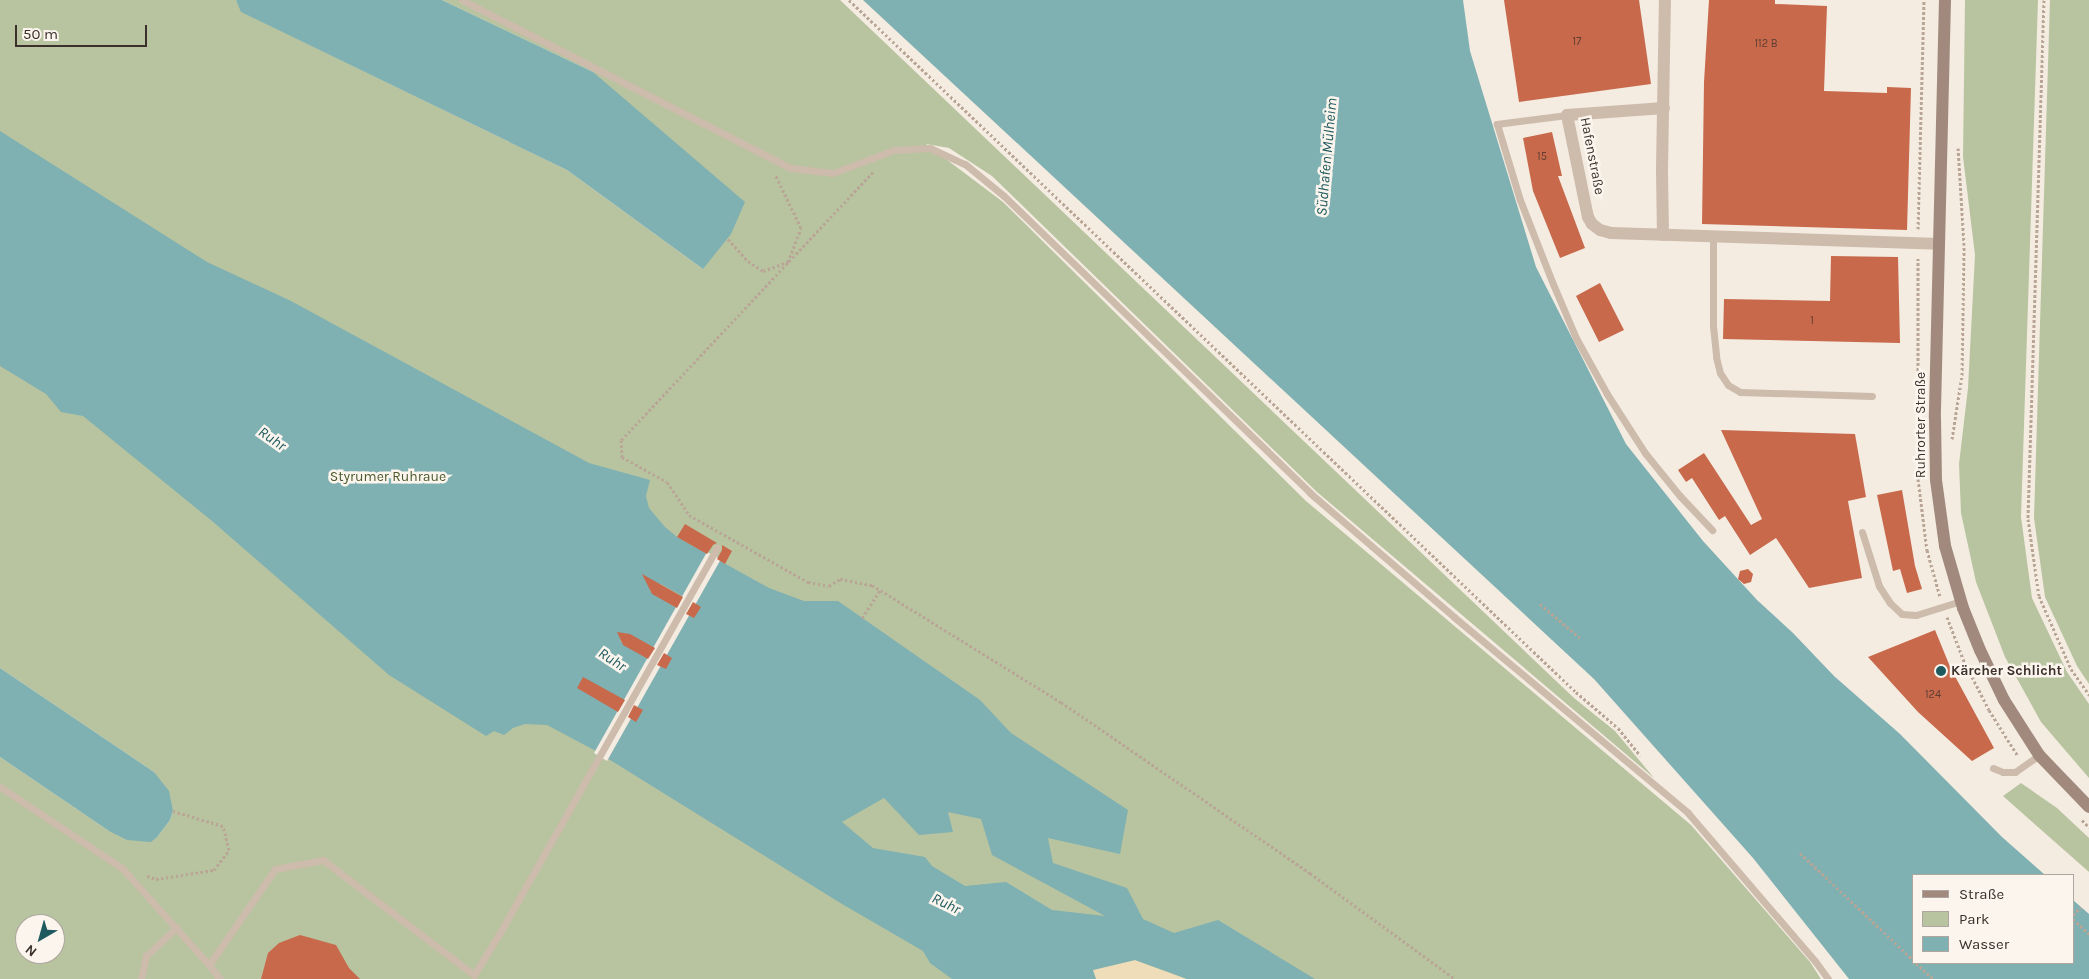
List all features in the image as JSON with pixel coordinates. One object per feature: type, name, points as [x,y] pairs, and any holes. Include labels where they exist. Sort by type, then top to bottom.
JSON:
[{"type":"main road","name":"Ruhrorter Straße","points":[[1945,0],[1934,418],[1936,480],[1945,546],[1961,601],[1980,650],[2004,700],[2040,754],[2089,807]]},
{"type":"street","points":[[1663,235],[1662,169],[1665,0]]},
{"type":"street","name":"Hafenstraße","points":[[1664,108],[1567,115],[1588,217],[1592,224],[1600,230],[1611,233],[1939,244]]},
{"type":"lane","points":[[462,0],[791,168],[833,173],[894,150],[930,148],[965,164],[1004,196],[1310,493],[1461,624],[1688,813],[1816,961],[1828,979]]},
{"type":"lane","points":[[1567,115],[1497,124],[1520,200],[1556,293],[1576,338],[1607,394],[1645,453],[1680,496],[1712,530]]},
{"type":"lane","points":[[1713,237],[1713,326],[1716,357],[1720,373],[1728,385],[1740,392],[1872,396]]},
{"type":"lane","points":[[1862,532],[1879,586],[1890,603],[1902,614],[1916,616],[1961,601]]},
{"type":"lane","points":[[209,965],[276,869],[323,860],[474,975],[501,932],[717,548]]},
{"type":"lane","points":[[1993,768],[2003,772],[2015,772],[2040,754]]},
{"type":"lane","points":[[0,787],[122,868],[177,927],[220,979]]},
{"type":"lane","points":[[141,979],[146,956],[177,927]]},
{"type":"path","points":[[849,0],[1569,685],[1618,728],[1643,759]]},
{"type":"path","points":[[2044,0],[2028,519],[2039,596],[2071,669],[2089,695]]},
{"type":"path","points":[[1951,441],[1962,375],[1964,245],[1958,140]]},
{"type":"path","points":[[728,239],[748,261],[763,271],[788,262],[801,228],[766,155]]},
{"type":"path","points":[[874,171],[621,440],[622,456],[666,482],[689,515],[808,582],[829,586],[840,579],[872,585],[1061,702],[1310,873],[1456,979]]},
{"type":"path","points":[[862,618],[880,590]]},
{"type":"path","points":[[1540,604],[1580,638]]},
{"type":"path","points":[[122,868],[156,879],[214,870],[228,850],[223,826],[173,812]]},
{"type":"path","points":[[1800,853],[1912,959]]},
{"type":"path","points":[[2074,914],[2081,906]]},
{"type":"path","points":[[2074,920],[2089,934]]},
{"type":"path","points":[[1917,964],[1933,979]]},
{"type":"green space","points":[[0,0],[236,0],[242,12],[567,170],[703,269],[593,72],[442,0],[840,0],[1574,698],[1615,731],[1654,778],[1317,492],[992,176],[949,148],[926,144],[1003,202],[1306,501],[1691,825],[1810,962],[1821,979],[0,979],[0,757],[109,831],[158,836],[170,820],[173,811],[154,772],[0,668]]},
{"type":"green space","points":[[1965,0],[2038,0],[2021,517],[2032,598],[2067,672],[2089,704],[2089,778],[2041,722],[2005,657],[1976,582],[1961,513],[1959,464],[1968,388],[1975,255],[1963,157]]},
{"type":"green space","points":[[2050,0],[2089,0],[2089,684],[2077,666],[2045,597],[2034,518]]},
{"type":"green space","points":[[2021,783],[2057,808],[2089,838],[2089,872],[2003,796]]},
{"type":"sand","points":[[1135,960],[1187,979],[1096,979],[1092,970]]},
{"type":"water","points":[[236,0],[442,0],[593,72],[745,202],[731,234],[703,269],[567,170],[241,12]]},
{"type":"water","name":"Südhafen Mülheim","points":[[863,0],[1463,0],[1470,51],[1536,267],[1626,444],[1703,541],[1757,600],[1793,633],[1834,676],[1900,734],[2002,837],[2044,874],[1912,874],[1912,964],[2074,964],[2074,901],[2089,914],[2089,979],[1849,979],[1753,858],[1594,679]]},
{"type":"water","name":"Styrumer Ruhraue","points":[[0,131],[207,262],[291,301],[589,463],[650,480],[646,496],[649,508],[665,527],[677,537],[769,588],[804,601],[838,601],[980,700],[1011,733],[1128,810],[1120,854],[1048,838],[1053,863],[1127,888],[1143,919],[1174,933],[1218,920],[1315,979],[1187,979],[1135,960],[1093,970],[1096,979],[952,979],[930,963],[923,951],[842,904],[594,750],[547,725],[525,724],[513,728],[504,735],[494,731],[486,736],[389,675],[212,521],[83,416],[61,412],[46,394],[0,366]],"holes":[[[661,584],[682,596],[675,607],[650,591],[650,586]],[[625,633],[653,647],[646,658],[620,640]],[[884,798],[919,835],[953,832],[948,812],[981,819],[992,855],[1105,916],[1052,910],[1006,882],[965,886],[932,866],[925,857],[873,848],[842,822]]]},
{"type":"water","points":[[0,668],[154,772],[169,791],[173,811],[170,820],[158,836],[151,842],[127,840],[109,831],[0,757]]},
{"type":"pier","points":[[707,552],[721,559],[607,761],[594,753]]},
{"type":"building","points":[[1504,0],[1639,0],[1651,84],[1519,102]]},
{"type":"building","points":[[1709,0],[1775,0],[1775,4],[1827,6],[1824,91],[1887,93],[1887,87],[1911,88],[1907,230],[1702,224],[1704,82]]},
{"type":"building","points":[[1552,132],[1562,176],[1558,176],[1585,248],[1560,258],[1533,191],[1523,138]]},
{"type":"building","points":[[1831,256],[1898,257],[1900,343],[1723,339],[1724,299],[1830,301]]},
{"type":"building","points":[[1600,283],[1624,330],[1599,342],[1576,296]]},
{"type":"building","points":[[1721,430],[1855,434],[1866,497],[1848,501],[1862,578],[1809,588],[1776,538],[1750,555],[1725,516],[1719,520],[1692,478],[1686,482],[1678,470],[1704,453],[1751,525],[1762,519]]},
{"type":"building","points":[[1902,490],[1915,566],[1922,589],[1907,593],[1900,569],[1893,571],[1877,495]]},
{"type":"building","points":[[685,524],[717,543],[713,545],[707,554],[677,537]]},
{"type":"building","points":[[722,545],[732,551],[725,564],[717,559],[722,550]]},
{"type":"building","points":[[1748,569],[1753,574],[1751,582],[1744,584],[1738,579],[1740,571]]},
{"type":"building","points":[[642,574],[683,597],[677,608],[652,594]]},
{"type":"building","points":[[693,602],[701,607],[694,618],[686,614]]},
{"type":"building","points":[[1935,630],[1951,669],[1994,748],[1972,761],[1918,712],[1868,657]]},
{"type":"building","points":[[617,632],[630,634],[655,648],[648,659],[623,645]]},
{"type":"building","points":[[664,653],[672,658],[666,669],[657,665]]},
{"type":"building","points":[[583,677],[625,700],[618,712],[577,688]]},
{"type":"building","points":[[634,705],[643,710],[636,722],[628,717]]},
{"type":"building","points":[[300,935],[336,945],[349,968],[360,979],[261,979],[268,953],[279,943]]},
{"type":"place","name":"Kärcher Schlicht","points":[[1941,671]]},
{"type":"water label","name":"Ruhr","points":[[272,439]]},
{"type":"water label","name":"Ruhr","points":[[612,660]]},
{"type":"water label","name":"Ruhr","points":[[946,904]]}]
